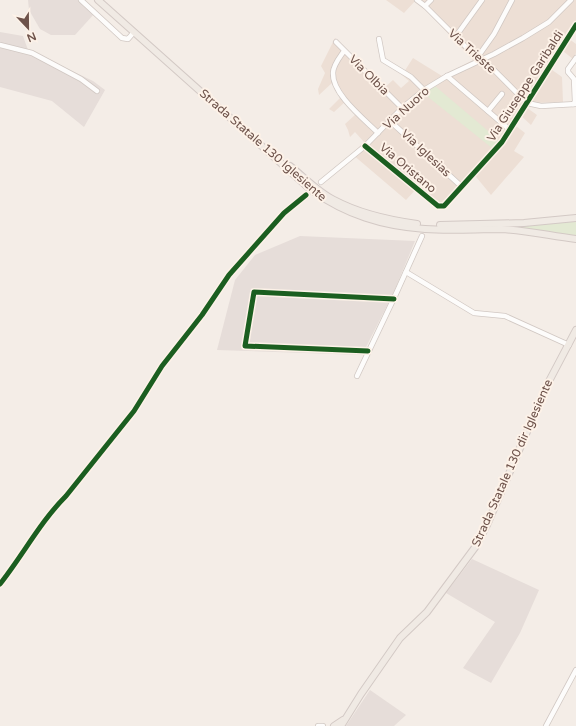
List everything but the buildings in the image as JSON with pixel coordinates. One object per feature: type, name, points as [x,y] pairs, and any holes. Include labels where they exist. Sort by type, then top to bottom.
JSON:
[{"type":"main road","name":"Strada Statale 130 Iglesiente","points":[[98,0],[311,190],[327,201],[348,212],[374,221],[425,229],[502,229],[576,239]]},
{"type":"main road","name":"Strada Statale 130 Iglesiente","points":[[104,0],[274,153],[333,200],[360,212],[400,222],[426,225],[500,224],[576,218]]},
{"type":"main road","name":"Strada Statale 130 dir Iglesiente","points":[[341,726],[400,638],[427,612],[476,546],[487,525],[547,385],[576,330]]},
{"type":"main road","points":[[334,726],[345,719]]},
{"type":"street","points":[[81,0],[122,38],[128,38],[134,32]]},
{"type":"street","name":"Via Trieste","points":[[417,0],[425,6],[479,60],[487,63],[527,103]]},
{"type":"street","points":[[425,6],[431,0]]},
{"type":"street","points":[[456,36],[482,0]]},
{"type":"street","points":[[479,60],[512,0]]},
{"type":"street","points":[[572,0],[576,3]]},
{"type":"street","name":"Via Nuoro","points":[[322,182],[365,146],[402,108],[424,90],[447,76],[494,54],[542,27],[572,0]]},
{"type":"street","name":"Via Giuseppe Garibaldi","points":[[438,206],[444,206],[502,142],[576,24]]},
{"type":"street","points":[[379,39],[383,60],[411,77],[424,90]]},
{"type":"street","name":"Via Olbia","points":[[336,42],[402,108]]},
{"type":"street","points":[[0,45],[32,53],[81,79],[97,91]]},
{"type":"street","points":[[344,51],[334,66],[333,73],[335,85],[342,96],[378,133]]},
{"type":"street","points":[[527,103],[541,106],[575,104],[574,79],[568,72],[568,69],[576,58]]},
{"type":"street","points":[[447,76],[510,130]]},
{"type":"street","points":[[488,111],[502,94]]},
{"type":"street","name":"Via Iglesias","points":[[390,121],[461,186]]},
{"type":"street","name":"Via Oristano","points":[[365,146],[438,206]]},
{"type":"street","points":[[0,584],[14,567],[29,542],[58,504],[134,411],[162,366],[202,315],[229,275],[284,213],[306,195]]},
{"type":"street","points":[[356,376],[394,299],[422,236]]},
{"type":"street","points":[[406,272],[459,306],[474,313],[505,316],[569,345]]},
{"type":"street","points":[[368,351],[245,346],[254,292],[394,299]]},
{"type":"street","points":[[546,726],[576,670]]},
{"type":"street","points":[[318,726],[323,726]]},
{"type":"shaded area","points":[[28,0],[80,0],[94,14],[75,35],[51,35],[40,29],[29,10]]},
{"type":"shaded area","points":[[386,0],[576,0],[576,21],[565,36],[576,44],[576,53],[573,59],[558,47],[548,67],[562,77],[563,102],[532,103],[527,99],[523,105],[537,115],[531,125],[518,113],[511,122],[525,133],[514,151],[524,157],[491,195],[472,172],[442,204],[418,187],[406,200],[352,154],[364,142],[355,132],[350,137],[345,124],[356,114],[345,102],[334,112],[329,109],[340,98],[332,83],[319,95],[318,89],[325,73],[321,66],[335,38],[384,88],[393,80],[401,88],[409,81],[402,75],[413,58],[442,76],[473,60],[424,8],[415,1],[404,13]]},
{"type":"shaded area","points":[[0,32],[23,36],[28,50],[93,81],[105,90],[84,127],[52,101],[0,87]]},
{"type":"shaded area","points":[[300,236],[415,241],[393,294],[362,355],[217,350],[235,280],[255,255]]},
{"type":"shaded area","points":[[472,559],[539,590],[520,633],[491,683],[463,668],[495,622],[446,593]]},
{"type":"shaded area","points":[[370,690],[406,715],[394,726],[346,726]]},
{"type":"green space","points":[[435,86],[500,141],[492,148],[423,93]]},
{"type":"green space","points":[[576,220],[576,238],[504,226]]},
{"type":"cycle path","points":[[365,146],[438,206],[444,206],[502,142],[576,25]]},
{"type":"cycle path","points":[[0,584],[48,517],[134,411],[162,366],[202,315],[229,275],[284,213],[306,195]]},
{"type":"cycle path","points":[[368,351],[245,346],[254,292],[394,299]]}]
